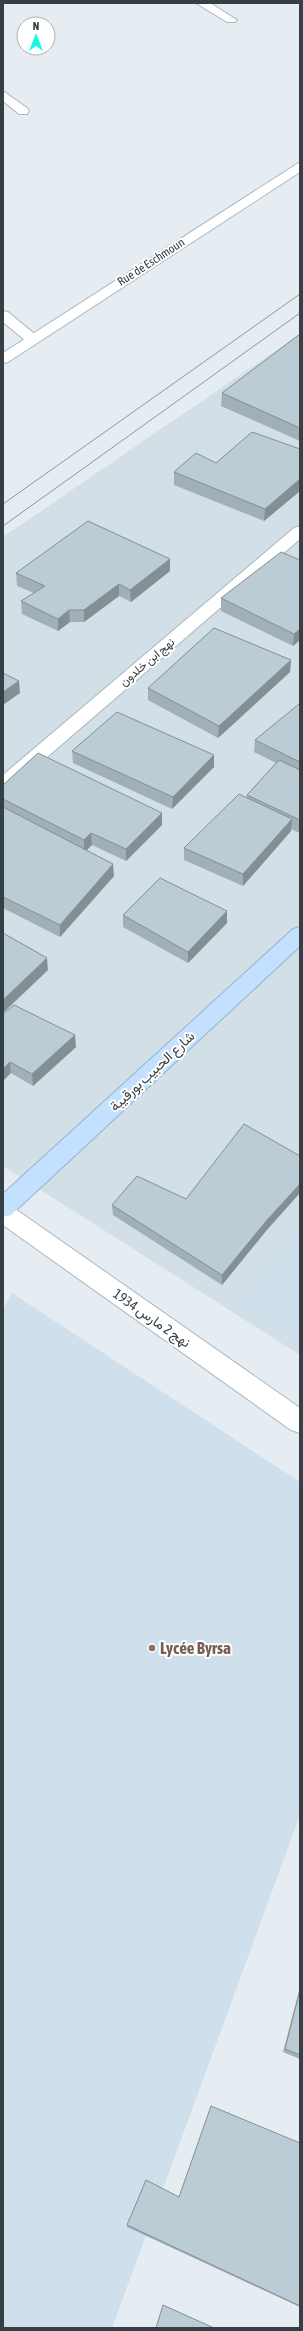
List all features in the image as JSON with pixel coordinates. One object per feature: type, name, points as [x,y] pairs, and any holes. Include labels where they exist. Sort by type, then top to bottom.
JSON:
[{"type":"main road","name":"شارع الحبيب بورقيبة","points":[[3,1208],[300,934]]},
{"type":"street","points":[[202,3],[231,20]]},
{"type":"street","points":[[3,95],[23,110]]},
{"type":"street","name":"Rue de Eschmoun","points":[[3,358],[300,166]]},
{"type":"street","points":[[3,315],[32,339]]},
{"type":"street","name":"نهج ابن خلدون","points":[[3,785],[297,538]]},
{"type":"street","name":"نهج 2 مارس 1934","points":[[3,1213],[300,1422]]},
{"type":"shaded area","points":[[300,334],[300,1355],[3,1166],[3,537]]},
{"type":"shaded area","points":[[300,1231],[300,1347],[239,1302]]},
{"type":"shaded area","name":"Lycée Byrsa","points":[[12,1293],[300,1482],[300,1815],[112,2328],[3,2328],[3,1309]]},
{"type":"building","points":[[300,334],[300,428],[222,393]]},
{"type":"building","points":[[252,432],[300,449],[300,479],[265,509],[174,472],[196,453],[216,463]]},
{"type":"building","points":[[88,521],[170,559],[130,590],[119,584],[84,610],[69,610],[58,619],[21,601],[45,586],[16,573]]},
{"type":"building","points":[[281,552],[300,560],[300,629],[294,634],[221,598]]},
{"type":"building","points":[[214,628],[291,660],[219,726],[148,688]]},
{"type":"building","points":[[3,673],[19,681],[3,692]]},
{"type":"building","points":[[300,704],[300,762],[255,740]]},
{"type":"building","points":[[117,712],[214,755],[173,797],[72,751]]},
{"type":"building","points":[[38,753],[162,813],[126,849],[91,833],[84,840],[3,799],[3,785]]},
{"type":"building","points":[[279,760],[300,770],[300,820],[247,795]]},
{"type":"building","points":[[239,794],[292,819],[243,874],[184,848]]},
{"type":"building","points":[[3,807],[113,864],[60,925],[3,897]]},
{"type":"building","points":[[160,878],[227,911],[188,952],[123,915]]},
{"type":"building","points":[[3,933],[47,958],[3,1000]]},
{"type":"building","points":[[14,1005],[75,1035],[32,1074],[10,1062],[3,1069],[3,1014]]},
{"type":"building","points":[[244,1124],[300,1156],[300,1184],[267,1220],[222,1275],[112,1205],[137,1176],[186,1199]]},
{"type":"building","points":[[300,1990],[300,2055],[285,2049]]},
{"type":"building","points":[[211,2106],[300,2143],[300,2306],[127,2225],[146,2180],[179,2197]]},
{"type":"building","points":[[163,2305],[214,2328],[156,2328]]},
{"type":"tram line","points":[[3,504],[300,294]]},
{"type":"tram line","points":[[3,526],[300,313]]},
{"type":"place","name":"Lycée Byrsa","points":[[152,1648]]}]
